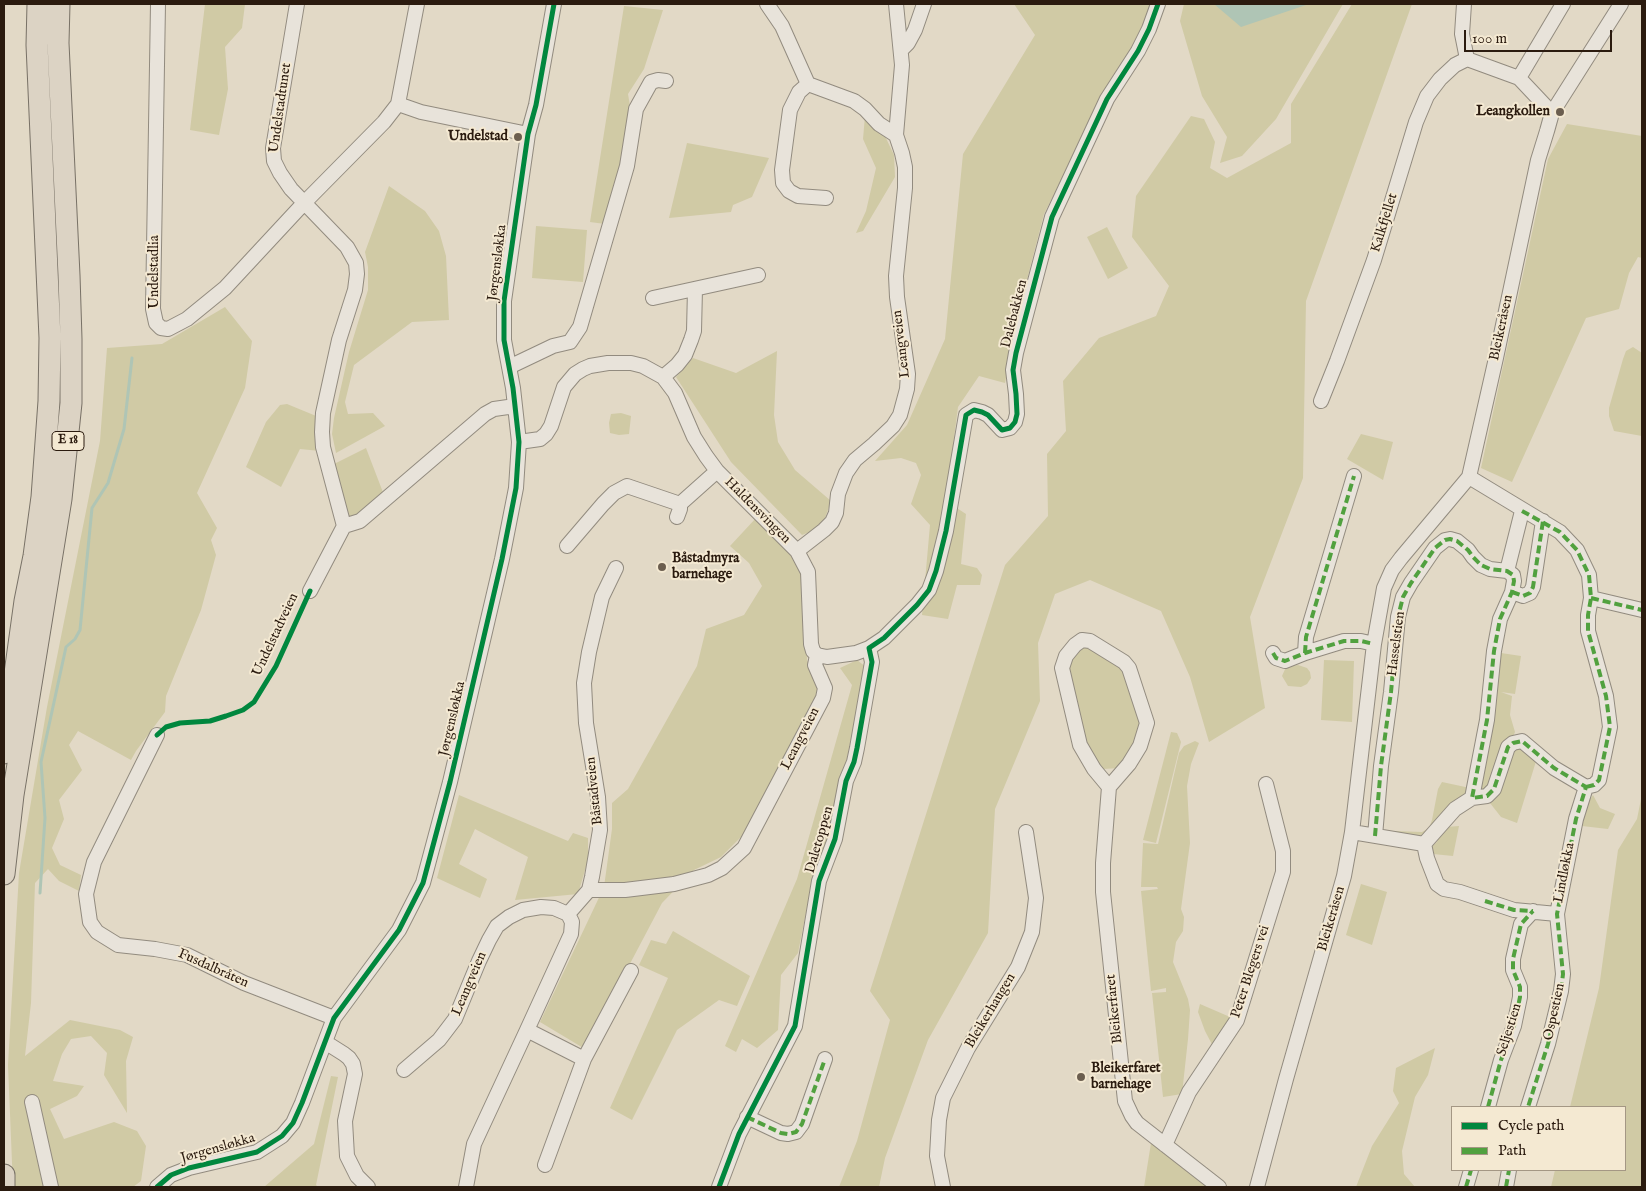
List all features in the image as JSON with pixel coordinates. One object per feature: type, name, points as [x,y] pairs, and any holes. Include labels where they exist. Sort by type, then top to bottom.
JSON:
[{"type":"highway","name":"E 18","points":[[4,703],[34,556],[47,446],[50,356],[38,4]]},
{"type":"highway","name":"E 18","points":[[4,874],[13,795],[61,499],[71,403],[69,275],[58,43],[59,4]]},
{"type":"highway","name":"E 18","points":[[4,753],[25,601]]},
{"type":"highway","points":[[4,1175],[4,1187]]},
{"type":"street","name":"Undelstadlia","points":[[158,4],[154,309],[156,323],[161,328],[168,329],[188,319],[225,288],[304,203],[384,122],[398,104]]},
{"type":"street","name":"Undelstadtunet","points":[[297,4],[273,148],[274,161],[280,174],[304,203]]},
{"type":"street","points":[[417,4],[398,104],[421,112],[528,134]]},
{"type":"street","name":"Jørgensløkka","points":[[157,1187],[171,1175],[189,1168],[257,1152],[282,1136],[293,1123],[299,1110],[334,1018],[399,930],[423,883],[439,824],[502,559],[516,488],[519,442],[504,340],[504,301],[528,134],[541,78],[554,4]]},
{"type":"street","points":[[767,4],[782,26],[808,84],[854,102],[865,109],[879,124],[896,135]]},
{"type":"street","name":"Leangveien","points":[[589,890],[625,890],[674,884],[708,875],[722,868],[744,848],[822,698],[825,688],[815,665],[818,655],[812,651],[811,644],[808,572],[797,551],[832,522],[836,513],[838,494],[846,473],[855,460],[893,426],[900,416],[907,389],[908,374],[897,297],[896,276],[904,198],[905,167],[896,135],[897,112],[902,80],[902,49],[896,4]]},
{"type":"street","points":[[902,49],[908,43],[915,30],[924,4]]},
{"type":"street","name":"Dalebakken","points":[[869,648],[884,638],[917,605],[929,590],[946,531],[966,415],[974,410],[982,412],[1002,430],[1010,428],[1014,422],[1017,414],[1013,370],[1016,353],[1052,217],[1107,99],[1138,51],[1149,29],[1158,4]]},
{"type":"street","points":[[1464,4],[1462,34],[1467,59],[1519,78],[1552,113]]},
{"type":"street","points":[[1519,78],[1563,4]]},
{"type":"street","name":"Bleikeråsen","points":[[1257,1187],[1344,876],[1352,832],[1374,644],[1384,588],[1392,570],[1401,558],[1469,477],[1538,160],[1552,113],[1621,4]]},
{"type":"street","name":"Kalkfjellet","points":[[1321,401],[1374,260],[1416,122],[1427,96],[1440,79],[1455,65],[1467,59]]},
{"type":"street","points":[[509,366],[553,346],[570,342],[580,327],[627,166],[636,109],[651,82],[658,80],[666,81]]},
{"type":"street","points":[[808,84],[798,92],[790,110],[782,170],[783,183],[789,191],[798,196],[826,198]]},
{"type":"street","points":[[304,203],[347,247],[356,263],[355,290],[339,340],[323,413],[322,432],[323,446],[344,526],[360,521],[485,414],[494,409],[515,406]]},
{"type":"street","points":[[653,298],[758,275]]},
{"type":"street","points":[[663,378],[677,365],[691,340],[694,331],[695,288]]},
{"type":"street","name":"Haldensvingen","points":[[519,442],[540,439],[546,434],[551,426],[564,387],[576,374],[590,366],[608,363],[631,363],[644,366],[663,378],[675,393],[694,437],[717,471],[797,551]]},
{"type":"street","name":"Haldensvingen","points":[[566,546],[608,498],[627,486],[679,510],[717,471]]},
{"type":"street","points":[[1305,653],[1308,630],[1354,476]]},
{"type":"street","name":"Lindløkka","points":[[1424,844],[1437,884],[1444,889],[1460,892],[1514,910],[1557,914],[1576,819],[1586,787],[1594,785],[1599,780],[1610,727],[1606,696],[1588,631],[1591,598],[1589,575],[1577,550],[1560,532],[1522,511],[1469,477]]},
{"type":"street","points":[[1472,798],[1487,720],[1494,651],[1500,620],[1512,592],[1514,581],[1513,575],[1507,571],[1522,511]]},
{"type":"street","points":[[1512,592],[1522,596],[1530,594],[1533,587],[1543,521]]},
{"type":"street","name":"Undelstadveien","points":[[310,591],[344,526]]},
{"type":"street","name":"Hasselstien","points":[[1375,836],[1398,617],[1403,597],[1411,582],[1430,556],[1445,540],[1457,541],[1481,565],[1490,569],[1507,571]]},
{"type":"street","name":"Båstadveien","points":[[589,890],[600,830],[598,797],[586,723],[584,683],[602,597],[616,568]]},
{"type":"street","points":[[1591,598],[1642,610]]},
{"type":"street","points":[[1082,640],[1090,641],[1124,662],[1129,668],[1147,723],[1140,746],[1129,764],[1109,787],[1094,769],[1080,745],[1062,668],[1066,656],[1082,640]]},
{"type":"street","points":[[1273,653],[1276,658],[1285,661],[1344,641],[1361,641],[1374,644]]},
{"type":"street","points":[[818,655],[827,657],[856,653],[869,648]]},
{"type":"street","name":"Daletoppen","points":[[719,1187],[747,1117],[791,1036],[797,1017],[819,881],[835,838],[846,781],[855,755],[872,662],[869,648]]},
{"type":"street","name":"Fusdalbråten","points":[[158,735],[94,862],[86,894],[90,922],[97,932],[118,945],[155,948],[187,955],[244,983],[334,1018]]},
{"type":"street","points":[[1352,832],[1424,844],[1456,809],[1472,798],[1488,796],[1494,789],[1508,747],[1513,743],[1522,742],[1554,768],[1586,787]]},
{"type":"street","name":"Peter Blegers vei","points":[[1165,1145],[1189,1092],[1237,1020],[1283,872],[1283,851],[1266,784]]},
{"type":"street","name":"Bleikerfaret","points":[[1109,787],[1103,892],[1125,1102],[1137,1123],[1219,1187]]},
{"type":"street","name":"Bleikerhaugen","points":[[943,1187],[937,1156],[939,1120],[944,1098],[968,1048],[1018,967],[1032,932],[1036,898],[1026,832]]},
{"type":"street","points":[[466,1187],[474,1144],[571,934],[572,922],[568,914],[589,890]]},
{"type":"street","name":"Leangveien","points":[[404,1070],[439,1040],[455,1019],[479,961],[497,926],[509,916],[523,910],[542,907],[554,908],[568,914]]},
{"type":"street","points":[[1514,910],[1521,924],[1534,911]]},
{"type":"street","name":"Ospestien","points":[[1528,1106],[1548,1044],[1561,991],[1563,974],[1557,914]]},
{"type":"street","name":"Seljestien","points":[[1488,1106],[1501,1060],[1514,1026],[1520,997],[1520,987],[1513,970],[1513,958],[1521,924]]},
{"type":"street","points":[[545,1165],[584,1059],[630,971]]},
{"type":"street","points":[[527,1030],[584,1059]]},
{"type":"street","points":[[325,1042],[344,1054],[353,1064],[355,1074],[345,1121],[347,1156],[357,1176],[368,1187]]},
{"type":"street","points":[[747,1117],[781,1133],[796,1132],[802,1124],[825,1059]]},
{"type":"street","points":[[32,1102],[52,1187]]},
{"type":"street","points":[[1466,1187],[1471,1171]]},
{"type":"street","points":[[1506,1187],[1509,1171]]},
{"type":"shaded area","points":[[205,4],[245,4],[242,28],[225,47],[228,89],[219,135],[190,130]]},
{"type":"shaded area","points":[[1014,4],[1163,4],[1089,125],[1044,214],[1022,299],[1005,383],[979,376],[958,407],[946,501],[966,514],[961,564],[977,568],[982,575],[980,585],[957,585],[948,619],[922,615],[930,525],[911,504],[921,475],[916,463],[901,458],[875,461],[907,425],[945,339],[963,154],[1035,35]]},
{"type":"shaded area","points":[[1184,4],[1343,4],[1276,119],[1242,156],[1220,163],[1227,137],[1202,96],[1180,21]]},
{"type":"shaded area","points":[[1214,4],[1309,4],[1241,27]]},
{"type":"shaded area","points":[[1352,4],[1412,4],[1306,301],[1303,478],[1250,617],[1265,708],[1209,742],[1190,677],[1161,611],[1090,580],[1055,594],[1038,643],[1040,701],[995,809],[988,933],[928,1040],[885,1158],[879,1187],[839,1187],[857,1141],[890,1020],[870,991],[1005,565],[1048,516],[1047,454],[1066,431],[1063,381],[1099,338],[1156,316],[1169,286],[1132,237],[1136,196],[1191,116],[1204,119],[1215,142],[1210,168],[1227,178],[1291,143],[1291,104]]},
{"type":"shaded area","points":[[624,6],[663,10],[644,69],[628,94],[632,118],[605,224],[590,222]]},
{"type":"shaded area","points":[[865,116],[884,134],[894,155],[895,177],[863,231],[856,233],[866,211],[876,168],[863,139]]},
{"type":"shaded area","points":[[1567,124],[1642,136],[1642,258],[1638,257],[1629,273],[1619,309],[1586,318],[1512,482],[1481,468],[1548,159]]},
{"type":"shaded area","points":[[687,143],[769,158],[752,197],[733,205],[731,212],[669,218]]},
{"type":"shaded area","points":[[389,186],[425,211],[439,231],[446,256],[449,320],[412,322],[354,365],[345,402],[348,414],[373,413],[385,426],[336,453],[332,434],[334,418],[349,352],[368,290],[368,267],[365,252]]},
{"type":"shaded area","points":[[536,226],[587,230],[583,282],[532,278]]},
{"type":"shaded area","points":[[1107,227],[1128,268],[1108,279],[1087,237]]},
{"type":"shaded area","points":[[225,307],[252,341],[245,388],[197,493],[217,528],[211,540],[216,555],[201,610],[166,696],[165,712],[131,760],[78,731],[69,745],[82,770],[59,800],[64,819],[52,848],[60,865],[81,875],[79,891],[59,881],[48,869],[35,883],[31,1003],[25,1056],[70,1020],[120,1030],[133,1037],[126,1061],[127,1113],[104,1075],[107,1053],[91,1036],[71,1039],[62,1054],[53,1081],[84,1086],[77,1096],[50,1109],[64,1139],[114,1122],[137,1131],[146,1146],[141,1181],[133,1187],[13,1187],[8,1065],[19,873],[47,707],[100,441],[107,348],[162,344]]},
{"type":"shaded area","points":[[1633,347],[1642,353],[1642,436],[1614,431],[1609,416],[1609,408],[1623,359],[1626,351]]},
{"type":"shaded area","points":[[777,351],[774,415],[778,442],[795,470],[831,501],[822,527],[802,535],[731,462],[676,377],[693,358],[736,373]]},
{"type":"shaded area","points":[[287,404],[321,418],[320,451],[300,449],[281,487],[246,467],[266,422],[280,405]]},
{"type":"shaded area","points":[[621,413],[631,416],[629,434],[619,435],[610,433],[609,423],[611,414]]},
{"type":"shaded area","points":[[1361,434],[1393,442],[1383,480],[1347,459]]},
{"type":"shaded area","points":[[366,448],[384,495],[355,518],[349,517],[334,464]]},
{"type":"shaded area","points":[[756,518],[800,558],[807,582],[807,660],[821,693],[746,832],[721,857],[694,870],[662,903],[585,1049],[540,1022],[604,887],[612,829],[612,803],[628,789],[697,666],[706,629],[744,615],[762,586],[749,563],[730,546]]},
{"type":"shaded area","points":[[1086,644],[1124,669],[1141,724],[1137,745],[1120,768],[1103,769],[1083,746],[1068,666],[1073,655]]},
{"type":"shaded area","points":[[1501,653],[1521,656],[1515,694],[1501,692],[1512,696],[1510,715],[1515,732],[1493,786],[1478,793]]},
{"type":"shaded area","points":[[857,660],[866,667],[845,768],[839,780],[826,846],[812,882],[798,953],[781,975],[778,1030],[757,1048],[742,1039],[736,1052],[725,1046],[797,879],[852,685],[840,668]]},
{"type":"shaded area","points":[[1324,660],[1354,661],[1352,722],[1321,720]]},
{"type":"shaded area","points":[[1298,665],[1307,668],[1311,678],[1307,684],[1301,687],[1288,686],[1282,676],[1286,667]]},
{"type":"shaded area","points":[[1171,732],[1177,733],[1181,742],[1156,843],[1143,840]]},
{"type":"shaded area","points":[[1195,741],[1199,743],[1191,764],[1187,786],[1190,843],[1181,909],[1184,917],[1183,931],[1176,942],[1173,962],[1188,999],[1190,1010],[1188,1039],[1182,1094],[1163,1097],[1152,993],[1166,992],[1166,988],[1151,991],[1141,891],[1158,889],[1157,887],[1141,887],[1143,843],[1158,844],[1179,753],[1184,746]]},
{"type":"shaded area","points":[[1522,745],[1537,758],[1517,823],[1501,817],[1490,803],[1512,751]]},
{"type":"shaded area","points":[[1442,782],[1470,788],[1468,795],[1425,837],[1394,833],[1394,831],[1422,832],[1429,828],[1438,789]]},
{"type":"shaded area","points":[[1642,794],[1642,1187],[1551,1187],[1555,1171],[1626,1171],[1626,1106],[1570,1106],[1599,988],[1618,850],[1637,819]]},
{"type":"shaded area","points":[[459,795],[568,841],[573,833],[588,838],[588,860],[578,894],[515,900],[528,857],[475,829],[459,864],[487,879],[480,898],[437,878]]},
{"type":"shaded area","points":[[1593,795],[1600,808],[1615,814],[1608,829],[1582,826],[1582,812]]},
{"type":"shaded area","points":[[1459,826],[1453,856],[1433,854],[1432,846],[1437,842],[1441,831],[1446,827]]},
{"type":"shaded area","points":[[1361,884],[1387,892],[1372,945],[1346,935]]},
{"type":"shaded area","points":[[673,931],[750,976],[737,1006],[719,1000],[677,1030],[632,1120],[610,1108],[668,978],[639,965],[651,940],[666,944]]},
{"type":"shaded area","points":[[1200,1004],[1237,1020],[1216,1052],[1198,1012]]},
{"type":"shaded area","points":[[1435,1048],[1428,1075],[1415,1097],[1402,1151],[1404,1174],[1415,1187],[1356,1187],[1372,1146],[1399,1103],[1393,1091],[1396,1068]]},
{"type":"shaded area","points":[[331,1076],[338,1077],[316,1185],[318,1187],[264,1187],[314,1144]]},
{"type":"shaded area","points":[[1151,1143],[1178,1160],[1210,1187],[1144,1187]]},
{"type":"waterway","points":[[40,893],[45,818],[41,762],[66,647],[75,639],[80,630],[92,508],[108,483],[124,429],[132,358]]},
{"type":"marked path","points":[[1305,653],[1306,637],[1354,476]]},
{"type":"marked path","points":[[1522,511],[1560,532],[1577,550],[1589,575],[1591,598],[1588,631],[1606,696],[1610,727],[1599,780],[1594,785],[1586,787]]},
{"type":"marked path","points":[[1512,592],[1523,596],[1530,593],[1533,587],[1543,521]]},
{"type":"marked path","points":[[1375,836],[1398,617],[1403,597],[1435,548],[1445,540],[1450,539],[1457,541],[1468,550],[1481,565],[1490,569],[1507,571],[1513,575],[1514,581],[1512,592],[1500,619],[1494,651],[1487,720],[1472,798],[1487,796],[1494,789],[1508,747],[1513,743],[1522,741],[1554,768],[1586,787],[1576,819],[1557,914],[1563,974],[1561,991],[1548,1044],[1528,1106]]},
{"type":"marked path","points":[[1591,598],[1642,610]]},
{"type":"marked path","points":[[1273,653],[1276,658],[1285,661],[1344,641],[1361,641],[1374,644]]},
{"type":"marked path","points":[[1485,901],[1514,910],[1533,911]]},
{"type":"marked path","points":[[1488,1106],[1501,1060],[1514,1026],[1520,997],[1520,987],[1513,970],[1513,959],[1521,924],[1533,911]]},
{"type":"marked path","points":[[747,1117],[781,1133],[796,1132],[802,1124],[825,1059]]},
{"type":"marked path","points":[[1466,1187],[1471,1171]]},
{"type":"marked path","points":[[1506,1187],[1509,1171]]},
{"type":"cycle path","points":[[157,1187],[171,1175],[189,1168],[257,1152],[282,1136],[293,1123],[302,1103],[334,1018],[399,930],[423,883],[450,782],[502,559],[516,488],[519,442],[513,388],[504,340],[504,301],[528,134],[536,105],[554,4]]},
{"type":"cycle path","points":[[719,1187],[739,1134],[795,1026],[819,881],[835,839],[846,781],[854,762],[857,748],[872,662],[869,648],[884,638],[917,605],[929,590],[946,531],[966,415],[974,410],[982,412],[988,415],[1002,430],[1010,428],[1015,422],[1017,414],[1013,370],[1016,353],[1052,217],[1107,99],[1138,51],[1149,29],[1158,4]]},
{"type":"cycle path","points":[[157,735],[166,727],[180,723],[210,721],[243,710],[254,702],[276,666],[310,591]]},
{"type":"place","name":"Leangkollen","points":[[1560,112]]},
{"type":"place","name":"Undelstad","points":[[518,137]]},
{"type":"place","name":"Båstadmyra barnehage","points":[[662,567]]},
{"type":"place","name":"Bleikerfaret barnehage","points":[[1081,1077]]}]
